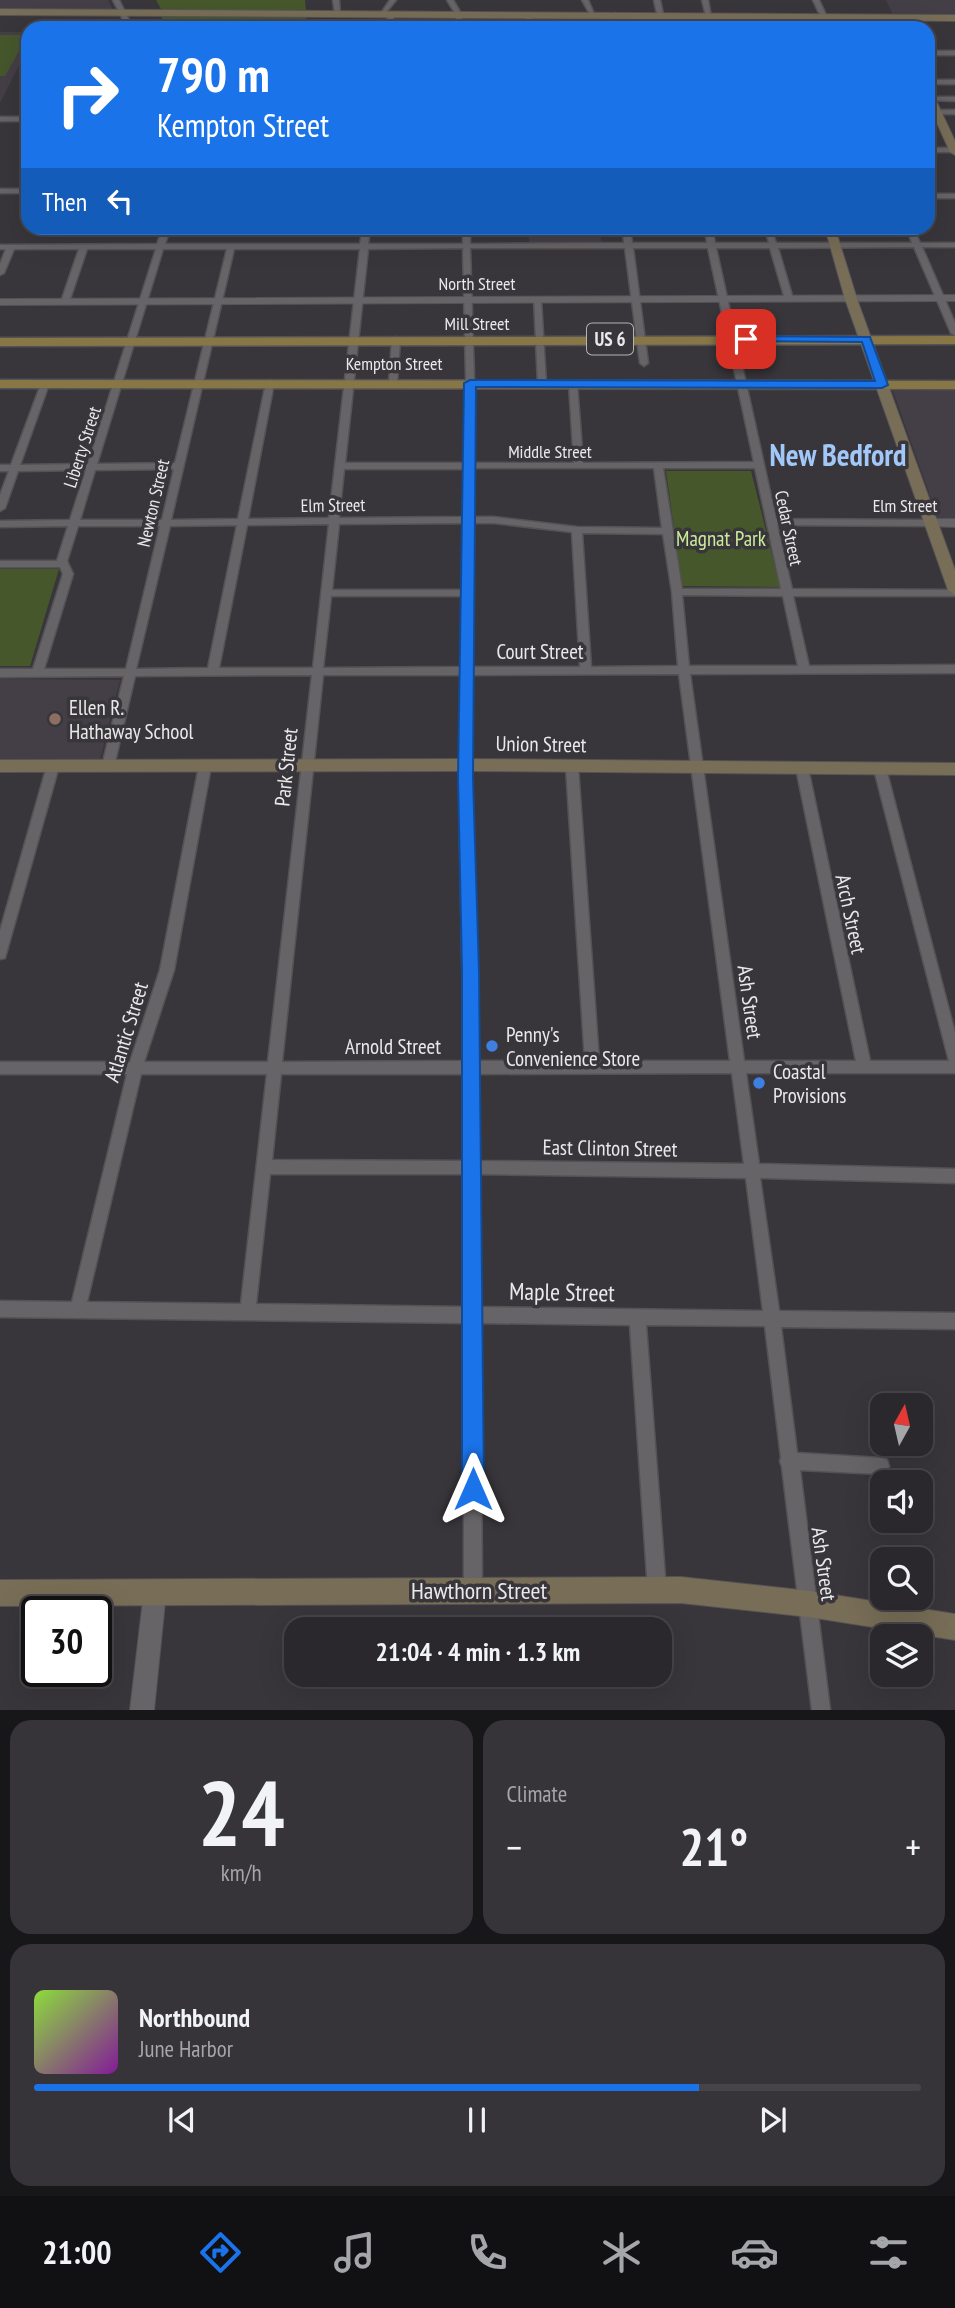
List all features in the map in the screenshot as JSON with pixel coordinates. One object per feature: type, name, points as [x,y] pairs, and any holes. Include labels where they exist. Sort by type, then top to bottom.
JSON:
[{"type":"main road","points":[[0,12],[459,15],[526,11],[593,15],[709,16],[757,12],[824,17],[887,13],[955,18]]},
{"type":"main road","points":[[757,12],[760,21]]},
{"type":"main road","points":[[887,13],[891,21]]},
{"type":"main road","points":[[935,117],[955,150]]},
{"type":"main road","points":[[832,235],[851,299],[955,591]]},
{"type":"main road","name":"Mill Street","points":[[0,342],[955,340]]},
{"type":"main road","name":"Kempton Street","points":[[0,384],[955,385]]},
{"type":"main road","name":"Union Street","points":[[0,766],[465,765],[955,769]]},
{"type":"main road","name":"Hawthorn Street","points":[[0,1593],[657,1590],[709,1592],[809,1604],[955,1627]]},
{"type":"street","points":[[116,0],[126,21]]},
{"type":"street","points":[[336,0],[338,14]]},
{"type":"street","points":[[381,15],[393,0]]},
{"type":"street","points":[[450,0],[459,15],[459,21]]},
{"type":"street","points":[[585,0],[593,15]]},
{"type":"street","points":[[657,0],[661,21]]},
{"type":"street","points":[[705,0],[709,16]]},
{"type":"street","points":[[816,0],[826,21]]},
{"type":"street","points":[[526,11],[528,21]]},
{"type":"street","points":[[390,21],[391,15]]},
{"type":"street","points":[[615,15],[616,21]]},
{"type":"street","points":[[935,53],[955,53]]},
{"type":"street","points":[[935,82],[955,82]]},
{"type":"street","points":[[935,97],[955,99]]},
{"type":"street","points":[[935,112],[955,112]]},
{"type":"street","points":[[0,119],[21,119]]},
{"type":"street","points":[[935,150],[955,150]]},
{"type":"street","points":[[0,191],[21,191]]},
{"type":"street","points":[[935,196],[955,196]]},
{"type":"street","name":"Liberty Street","points":[[37,673],[68,574],[62,564],[163,235]]},
{"type":"street","name":"Park Street","points":[[247,1310],[265,1167],[365,235]]},
{"type":"street","points":[[467,235],[470,383],[465,765],[472,1167],[473,1590]]},
{"type":"street","points":[[627,235],[644,363]]},
{"type":"street","name":"Cedar Street","points":[[710,235],[804,670]]},
{"type":"street","points":[[770,235],[789,299]]},
{"type":"street","points":[[914,235],[955,333]]},
{"type":"street","points":[[0,247],[955,245]]},
{"type":"street","points":[[0,273],[11,247]]},
{"type":"street","points":[[65,302],[84,247]]},
{"type":"street","name":"Newton Street","points":[[108,766],[231,247]]},
{"type":"street","name":"North Street","points":[[0,302],[955,298]]},
{"type":"street","points":[[537,300],[542,384]]},
{"type":"street","points":[[393,383],[396,340]]},
{"type":"street","points":[[213,671],[270,383]]},
{"type":"street","points":[[0,508],[45,384]]},
{"type":"street","points":[[573,384],[579,467]]},
{"type":"street","name":"Middle Street","points":[[341,466],[760,465]]},
{"type":"street","points":[[0,467],[180,466]]},
{"type":"street","name":"Ash Street","points":[[658,466],[772,1317],[821,1710]]},
{"type":"street","name":"Elm Street","points":[[0,524],[467,520],[510,521],[577,530],[667,531]]},
{"type":"street","name":"Elm Street","points":[[771,522],[955,523]]},
{"type":"street","points":[[577,530],[586,670]]},
{"type":"street","points":[[0,564],[62,564]]},
{"type":"street","points":[[677,593],[955,591]]},
{"type":"street","points":[[326,593],[466,593]]},
{"type":"street","name":"Court Street","points":[[0,673],[955,669]]},
{"type":"street","points":[[0,954],[53,766]]},
{"type":"street","name":"Atlantic Street","points":[[78,1308],[135,1068],[167,970],[205,766]]},
{"type":"street","points":[[572,767],[592,1067]]},
{"type":"street","name":"Arch Street","points":[[802,768],[864,1068]]},
{"type":"street","points":[[880,769],[955,1059]]},
{"type":"street","name":"Arnold Street","points":[[0,1068],[955,1067]]},
{"type":"street","name":"East Clinton Street","points":[[265,1167],[472,1167],[752,1171],[884,1177],[955,1176]]},
{"type":"street","name":"Maple Street","points":[[0,1309],[247,1310],[955,1321]]},
{"type":"street","points":[[637,1316],[657,1590]]},
{"type":"street","points":[[788,1461],[881,1466]]},
{"type":"street","points":[[142,1710],[155,1592]]},
{"type":"shaded area","points":[[0,0],[108,0],[113,10],[0,10]]},
{"type":"shaded area","points":[[886,0],[955,0],[955,16],[893,15]]},
{"type":"shaded area","points":[[0,32],[21,32],[21,62],[0,103]]},
{"type":"shaded area","points":[[529,235],[600,235],[601,243],[529,243]]},
{"type":"shaded area","points":[[955,390],[955,518],[938,518],[893,391]]},
{"type":"shaded area","name":"Ellen R. Hathaway School","points":[[0,679],[120,680],[100,759],[0,759]]},
{"type":"green space","points":[[156,0],[305,0],[306,11],[162,11]]},
{"type":"green space","points":[[161,15],[306,16],[306,21],[162,21]]},
{"type":"green space","points":[[0,35],[21,35],[21,47],[5,76],[0,76]]},
{"type":"green space","name":"Magnat Park","points":[[666,471],[751,471],[780,587],[682,586]]},
{"type":"green space","points":[[0,569],[59,569],[30,666],[0,666]]},
{"type":"place","name":"Ellen R. Hathaway School","points":[[55,719]]},
{"type":"place","name":"Penny's Convenience Store","points":[[492,1046]]},
{"type":"place","name":"Coastal Provisions","points":[[759,1083]]},
{"type":"district","name":"New Bedford","points":[[838,454]]},
{"type":"route","points":[[473,1489],[470,971],[465,778],[470,383],[882,385],[866,339],[746,339]]}]
